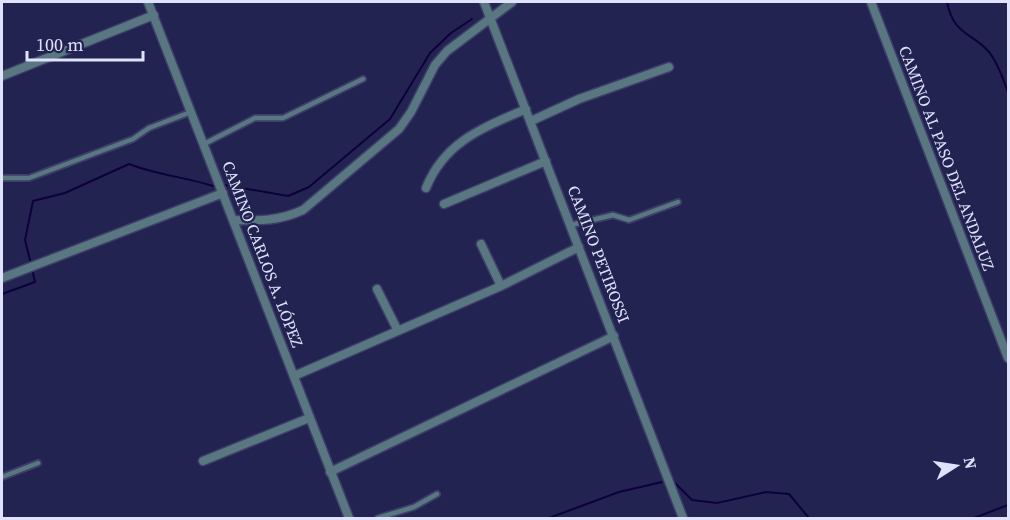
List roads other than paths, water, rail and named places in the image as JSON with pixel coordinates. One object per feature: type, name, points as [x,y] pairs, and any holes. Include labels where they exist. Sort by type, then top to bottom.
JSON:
[{"type":"street","name":"CAMINO CARLOS A. LÓPEZ","points":[[148,2],[349,519]]},
{"type":"street","name":"CAMINO PETIROSSI","points":[[484,2],[683,519]]},
{"type":"street","points":[[234,220],[268,221],[285,218],[303,210],[399,129],[411,112],[435,65],[447,51],[512,2]]},
{"type":"street","name":"CAMINO AL PASO DEL ANDALUZ","points":[[871,2],[1008,358]]},
{"type":"street","points":[[2,76],[154,15]]},
{"type":"street","points":[[531,121],[579,99],[669,67]]},
{"type":"street","points":[[426,188],[433,169],[444,154],[481,130],[526,109]]},
{"type":"street","points":[[444,204],[546,161]]},
{"type":"street","points":[[2,278],[223,193]]},
{"type":"street","points":[[481,244],[501,286]]},
{"type":"street","points":[[294,375],[501,286],[579,247]]},
{"type":"street","points":[[377,289],[398,331]]},
{"type":"street","points":[[330,472],[614,336]]},
{"type":"street","points":[[203,461],[309,418]]},
{"type":"lane","points":[[204,144],[255,118],[283,118],[363,80]]},
{"type":"lane","points":[[2,178],[29,178],[133,139],[149,128],[192,112]]},
{"type":"lane","points":[[571,225],[613,215],[628,220],[678,202]]},
{"type":"lane","points":[[2,477],[38,463]]},
{"type":"lane","points":[[378,519],[414,507],[437,494]]},
{"type":"waterway","points":[[947,2],[954,21],[992,56],[1008,92]]},
{"type":"waterway","points":[[225,185],[288,196],[309,187],[390,119],[430,53],[451,33],[472,19]]},
{"type":"waterway","points":[[30,260],[25,240],[33,201],[65,193],[129,164],[213,186]]},
{"type":"waterway","points":[[2,294],[35,282],[33,273]]},
{"type":"waterway","points":[[549,518],[619,492],[662,482]]},
{"type":"waterway","points":[[674,482],[692,500],[717,503],[766,492],[789,494],[809,518]]},
{"type":"waterway","points":[[974,518],[1008,505]]}]
